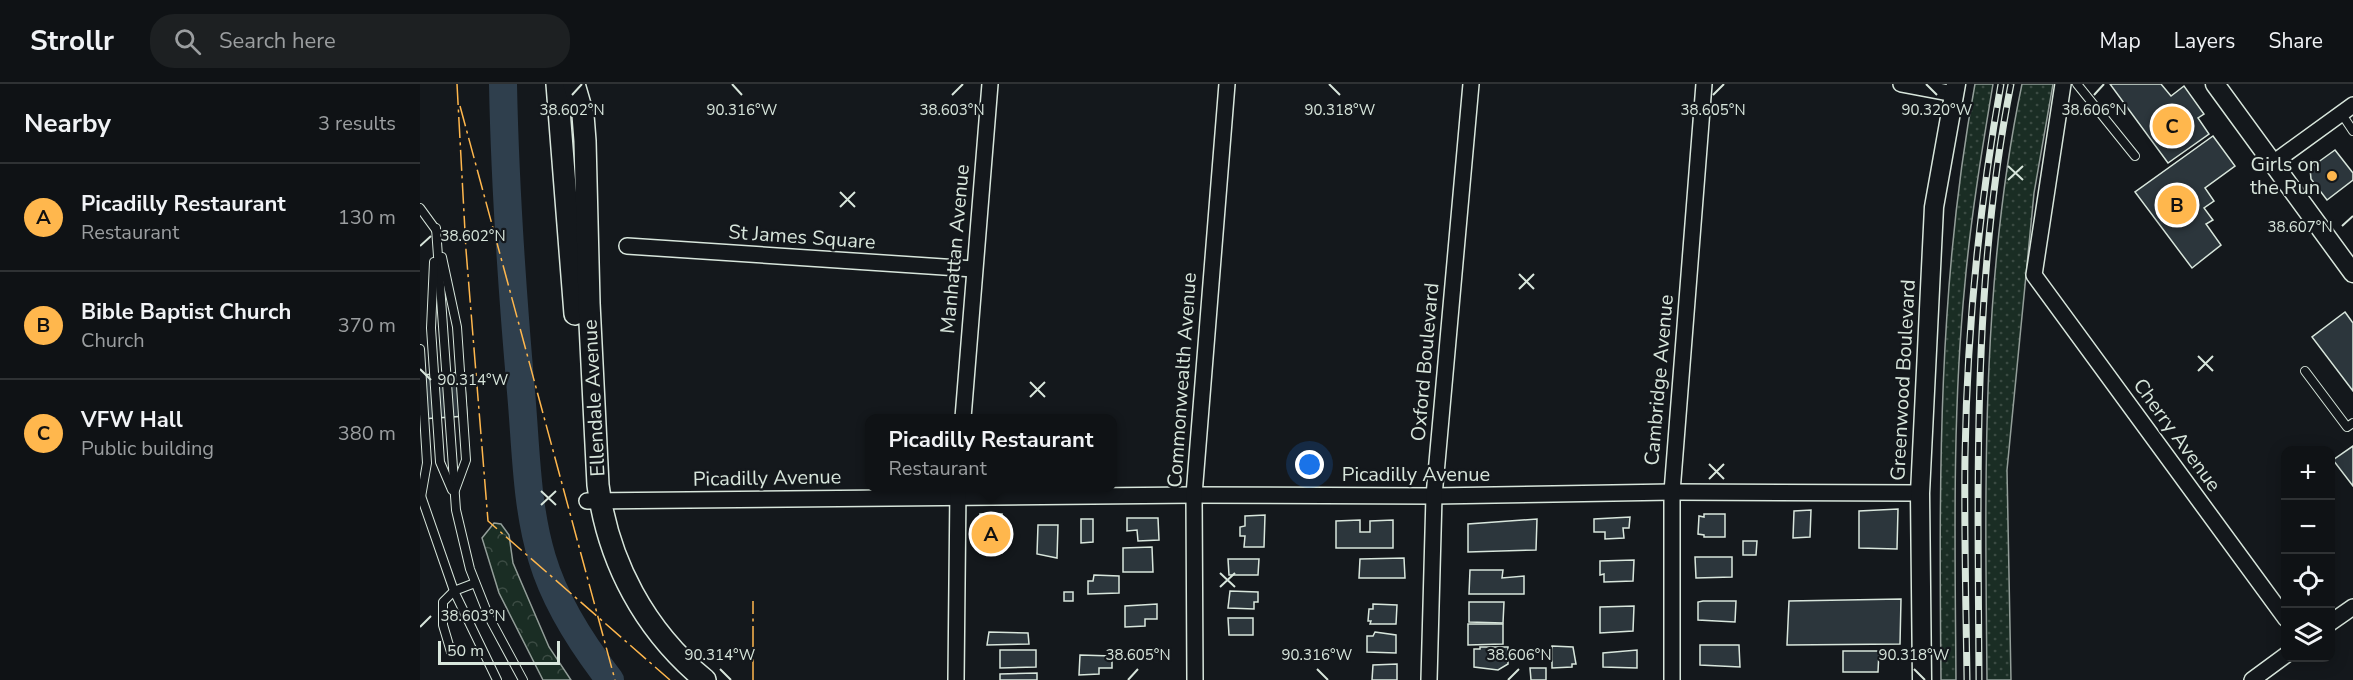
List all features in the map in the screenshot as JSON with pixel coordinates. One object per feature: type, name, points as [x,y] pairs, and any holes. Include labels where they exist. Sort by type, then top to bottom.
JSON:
[{"type":"main road","name":"Ellendale Avenue","points":[[557,84],[594,501],[618,563],[643,612],[676,653],[705,680]]},
{"type":"main road","name":"Ellendale Avenue","points":[[574,84],[583,115],[585,141],[596,544],[615,591],[652,648],[684,680]]},
{"type":"street","name":"Manhattan Avenue","points":[[963,414],[990,84]]},
{"type":"street","name":"Commonwealth Avenue","points":[[1195,680],[1194,495],[1227,84]]},
{"type":"street","name":"Oxford Boulevard","points":[[1429,680],[1434,496],[1471,84]]},
{"type":"street","name":"Cambridge Avenue","points":[[1672,680],[1672,492],[1704,84]]},
{"type":"street","points":[[1901,84],[1955,89]]},
{"type":"street","name":"Cherry Avenue","points":[[2064,84],[2034,275],[2281,612]]},
{"type":"street","points":[[2215,84],[2351,267]]},
{"type":"street","name":"Greenwood Boulevard","points":[[1922,680],[1920,493],[1934,207],[1955,89]]},
{"type":"street","points":[[2273,163],[2347,109]]},
{"type":"street","name":"St James Square","points":[[627,246],[974,269]]},
{"type":"street","name":"Picadilly Avenue","points":[[594,501],[957,492],[1434,496],[1672,492],[1920,493]]},
{"type":"street","points":[[956,680],[957,492]]},
{"type":"street","points":[[2335,619],[2353,607]]},
{"type":"street","points":[[2252,680],[2281,659]]},
{"type":"lane","points":[[2077,84],[2135,156]]},
{"type":"lane","points":[[2347,109],[2353,131]]},
{"type":"lane","points":[[420,208],[436,228],[457,327],[466,460],[454,494]]},
{"type":"lane","points":[[436,228],[431,328],[440,462],[454,494]]},
{"type":"lane","points":[[436,228],[454,494],[475,583],[489,617],[523,680]]},
{"type":"lane","points":[[420,349],[427,463],[420,495],[454,591],[497,680]]},
{"type":"lane","points":[[2305,371],[2347,427],[2353,423]]},
{"type":"lane","points":[[451,652],[443,625],[442,602],[454,591],[475,583]]},
{"type":"green space","points":[[1975,84],[1993,84],[1970,233],[1961,333],[1955,482],[1956,680],[1941,680],[1941,456],[1947,307],[1963,158]]},
{"type":"green space","points":[[2022,84],[2053,84],[2034,193],[2007,470],[2011,680],[1987,680],[1986,456],[1992,306],[2009,157]]},
{"type":"green space","points":[[494,523],[501,524],[509,535],[513,563],[549,647],[571,680],[543,680],[499,593],[482,538]]},
{"type":"building","points":[[2110,84],[2161,84],[2171,96],[2184,86],[2204,114],[2198,118],[2209,134],[2168,163]]},
{"type":"building","points":[[2213,136],[2235,166],[2205,188],[2214,201],[2204,208],[2213,220],[2206,224],[2221,245],[2192,268],[2135,192]]},
{"type":"building","name":"Girls on the Run","points":[[2335,150],[2353,173],[2353,180],[2327,200],[2311,179],[2310,168]]},
{"type":"building","points":[[2345,312],[2353,323],[2353,391],[2312,337]]},
{"type":"building","points":[[464,372],[467,416],[420,419],[420,375]]},
{"type":"building","points":[[2353,446],[2353,486],[2335,463],[2335,459]]},
{"type":"building","points":[[1898,509],[1897,549],[1859,548],[1859,511]]},
{"type":"building","points":[[1811,510],[1810,537],[1793,538],[1794,511]]},
{"type":"building","points":[[980,514],[1002,514],[1002,553],[980,553]]},
{"type":"building","points":[[1704,514],[1725,514],[1725,537],[1704,537],[1698,534],[1699,516],[1704,517]]},
{"type":"building","points":[[1265,515],[1264,547],[1244,547],[1245,536],[1240,536],[1240,527],[1245,526],[1245,516]]},
{"type":"building","points":[[1630,517],[1629,528],[1623,528],[1624,538],[1605,539],[1605,532],[1594,532],[1594,519]]},
{"type":"building","points":[[1127,518],[1158,518],[1159,540],[1138,541],[1137,530],[1127,531]]},
{"type":"building","points":[[1081,519],[1093,519],[1093,542],[1081,543]]},
{"type":"building","points":[[1537,519],[1536,550],[1468,552],[1468,524]]},
{"type":"building","points":[[1360,520],[1360,532],[1370,532],[1370,521],[1393,520],[1393,548],[1336,548],[1336,521]]},
{"type":"building","points":[[1038,525],[1058,525],[1057,558],[1037,554]]},
{"type":"building","points":[[1743,541],[1757,541],[1756,555],[1743,555]]},
{"type":"building","points":[[1152,547],[1153,572],[1123,572],[1123,548]]},
{"type":"building","points":[[1695,557],[1732,557],[1732,577],[1696,578]]},
{"type":"building","points":[[1404,558],[1405,578],[1359,578],[1360,559]]},
{"type":"building","points":[[1228,559],[1259,559],[1258,575],[1229,575]]},
{"type":"building","points":[[1634,560],[1633,581],[1604,582],[1604,574],[1600,575],[1600,561]]},
{"type":"building","points":[[1470,570],[1503,570],[1502,578],[1524,576],[1524,594],[1469,594]]},
{"type":"building","points":[[1094,575],[1119,576],[1119,593],[1088,594],[1088,581],[1093,581]]},
{"type":"building","points":[[1230,591],[1258,592],[1258,602],[1254,602],[1254,609],[1228,608]]},
{"type":"building","points":[[1064,592],[1073,592],[1073,601],[1064,601]]},
{"type":"building","points":[[1901,599],[1900,644],[1787,645],[1789,601]]},
{"type":"building","points":[[1736,601],[1735,622],[1698,620],[1698,602]]},
{"type":"building","points":[[1469,602],[1504,602],[1503,623],[1469,622]]},
{"type":"building","points":[[1157,604],[1157,619],[1145,619],[1145,626],[1125,627],[1125,606]]},
{"type":"building","points":[[1373,604],[1397,605],[1396,624],[1370,624],[1369,609],[1373,609]]},
{"type":"building","points":[[1634,606],[1633,631],[1600,633],[1600,607]]},
{"type":"building","points":[[1228,618],[1253,618],[1253,635],[1229,635]]},
{"type":"building","points":[[1468,624],[1503,624],[1503,644],[1468,645]]},
{"type":"building","points":[[989,632],[1028,633],[1029,644],[987,645]]},
{"type":"building","points":[[1375,632],[1396,635],[1396,653],[1367,652],[1367,636],[1373,636]]},
{"type":"building","points":[[1700,645],[1739,645],[1740,667],[1700,665]]},
{"type":"building","points":[[1552,646],[1573,647],[1576,664],[1572,664],[1572,667],[1552,668]]},
{"type":"building","points":[[1480,647],[1508,647],[1508,664],[1498,670],[1474,667],[1474,649],[1480,649]]},
{"type":"building","points":[[1000,650],[1036,650],[1036,667],[1000,668]]},
{"type":"building","points":[[1637,650],[1637,668],[1603,667],[1603,653]]},
{"type":"building","points":[[1843,651],[1879,651],[1878,672],[1843,672]]},
{"type":"building","points":[[1080,655],[1112,656],[1112,668],[1099,668],[1099,674],[1079,675]]},
{"type":"building","points":[[1397,664],[1397,680],[1372,680],[1373,665]]},
{"type":"building","points":[[1530,668],[1546,668],[1546,680],[1531,680]]},
{"type":"building","points":[[1037,673],[1037,680],[1000,680],[1000,674]]},
{"type":"waterway","points":[[503,84],[512,276],[527,476],[533,517],[542,558],[554,591],[589,652],[610,680]]},
{"type":"railway","points":[[1967,680],[1965,484],[1968,363],[1980,223],[2001,84]]},
{"type":"railway","points":[[1979,680],[1978,456],[1983,306],[1998,158],[2011,84]]},
{"type":"power","points":[[457,84],[466,250],[488,521],[670,680]]},
{"type":"power","points":[[460,106],[615,680]]},
{"type":"power","points":[[753,601],[753,680]]},
{"type":"place","name":"VFW Hall","points":[[2172,126]]},
{"type":"place","name":"Girls on the Run","points":[[2332,176]]},
{"type":"place","name":"Bible Baptist Church","points":[[2177,205]]},
{"type":"place","name":"Picadilly Restaurant","points":[[991,534]]}]
